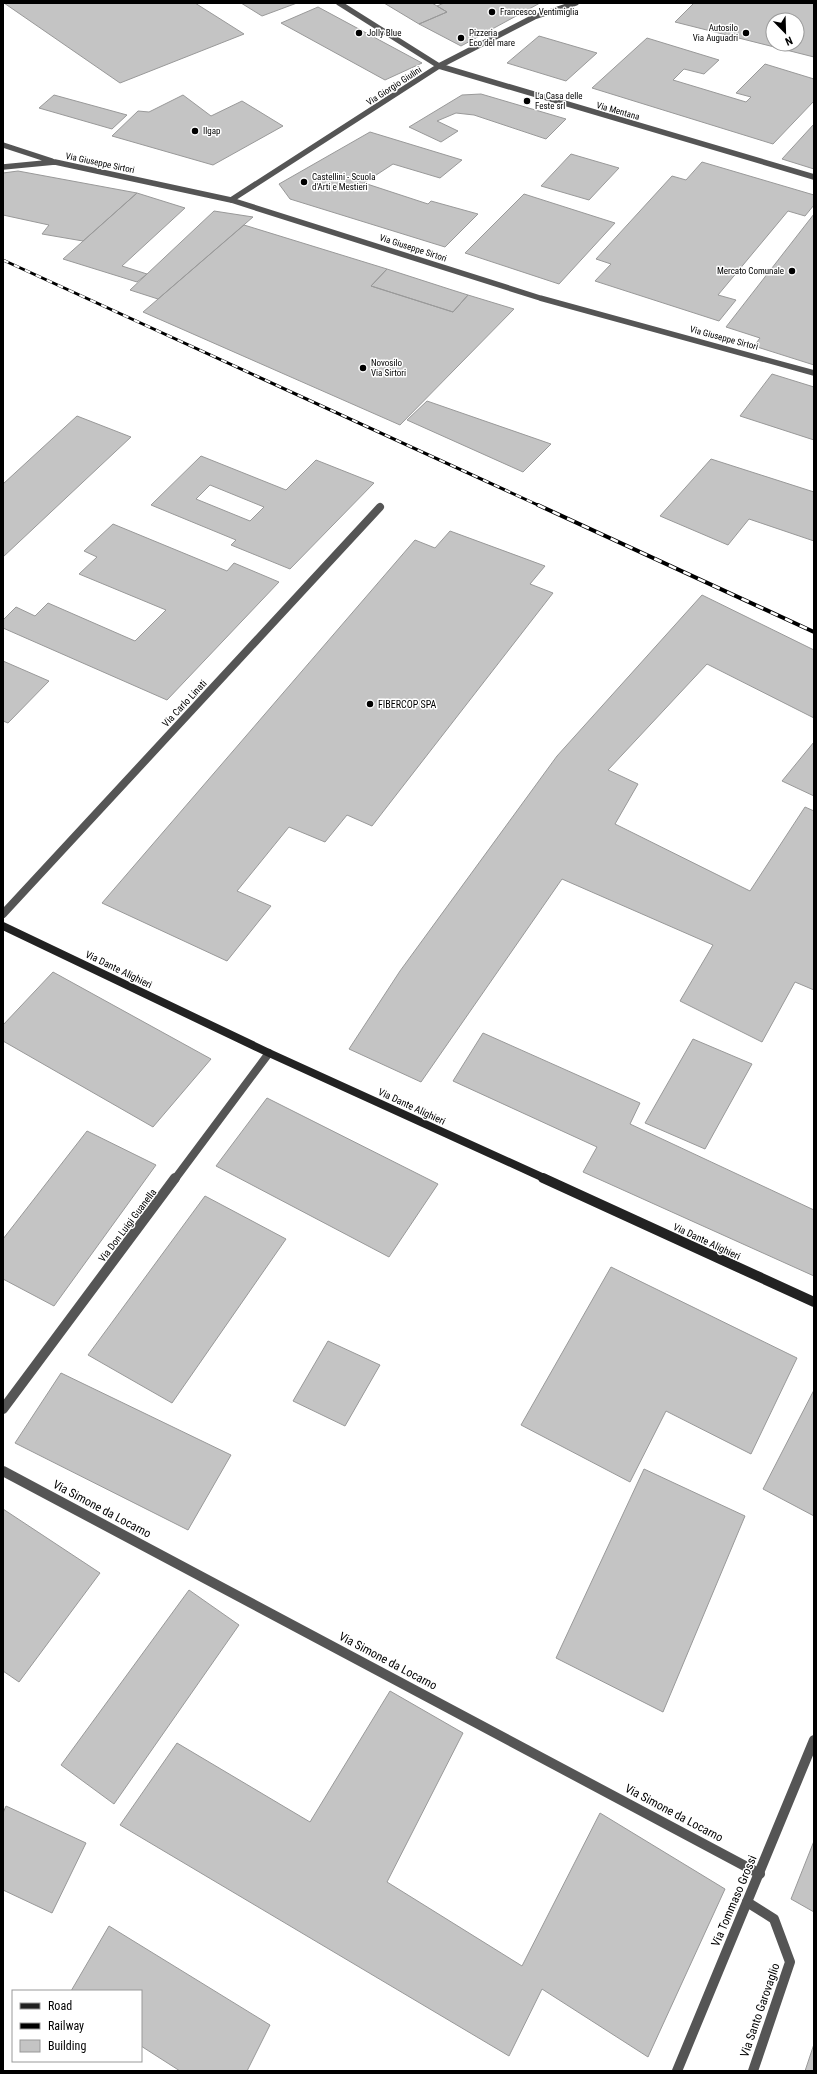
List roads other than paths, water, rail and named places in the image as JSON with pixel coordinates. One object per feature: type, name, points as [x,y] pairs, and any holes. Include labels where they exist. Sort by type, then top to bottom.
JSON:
[{"type":"main road","name":"Via Dante Alighieri","points":[[3,926],[269,1053],[814,1302]]},
{"type":"street","name":"Via Mentana","points":[[339,3],[439,66],[814,177]]},
{"type":"street","name":"Via Giorgio Giulini","points":[[231,200],[439,66],[534,18],[576,3]]},
{"type":"street","points":[[3,145],[55,162]]},
{"type":"street","name":"Via Giuseppe Sirtori","points":[[3,167],[55,162],[231,200],[540,298],[814,373]]},
{"type":"street","name":"Via Carlo Linati","points":[[3,914],[380,507]]},
{"type":"street","name":"Via Don Luigi Guanella","points":[[3,1409],[269,1053]]},
{"type":"street","name":"Via Simone da Locarno","points":[[3,1471],[760,1874]]},
{"type":"street","name":"Via Tommaso Grossi","points":[[677,2071],[760,1874],[814,1740]]},
{"type":"street","name":"Via Santo Garovaglio","points":[[747,1902],[774,1919],[790,1962],[778,2002],[753,2071]]},
{"type":"railway","points":[[3,260],[540,506]]},
{"type":"railway","points":[[538,505],[814,632]]},
{"type":"place","name":"Francesco Ventimiglia","points":[[492,12]]},
{"type":"place","name":"Jolly Blue","points":[[359,33]]},
{"type":"place","name":"Autosilo Via Auguadri","points":[[746,33]]},
{"type":"place","name":"Pizzeria Eco del mare","points":[[461,38]]},
{"type":"place","name":"La Casa delle Feste srl","points":[[527,101]]},
{"type":"place","name":"Ilgap","points":[[195,131]]},
{"type":"place","name":"Castellini - Scuola d'Arti e Mestieri","points":[[304,182]]},
{"type":"place","name":"Mercato Comunale","points":[[792,271]]},
{"type":"place","name":"Novosilo Via Sirtori","points":[[363,368]]},
{"type":"place","name":"FIBERCOP SPA","points":[[370,704]]}]
